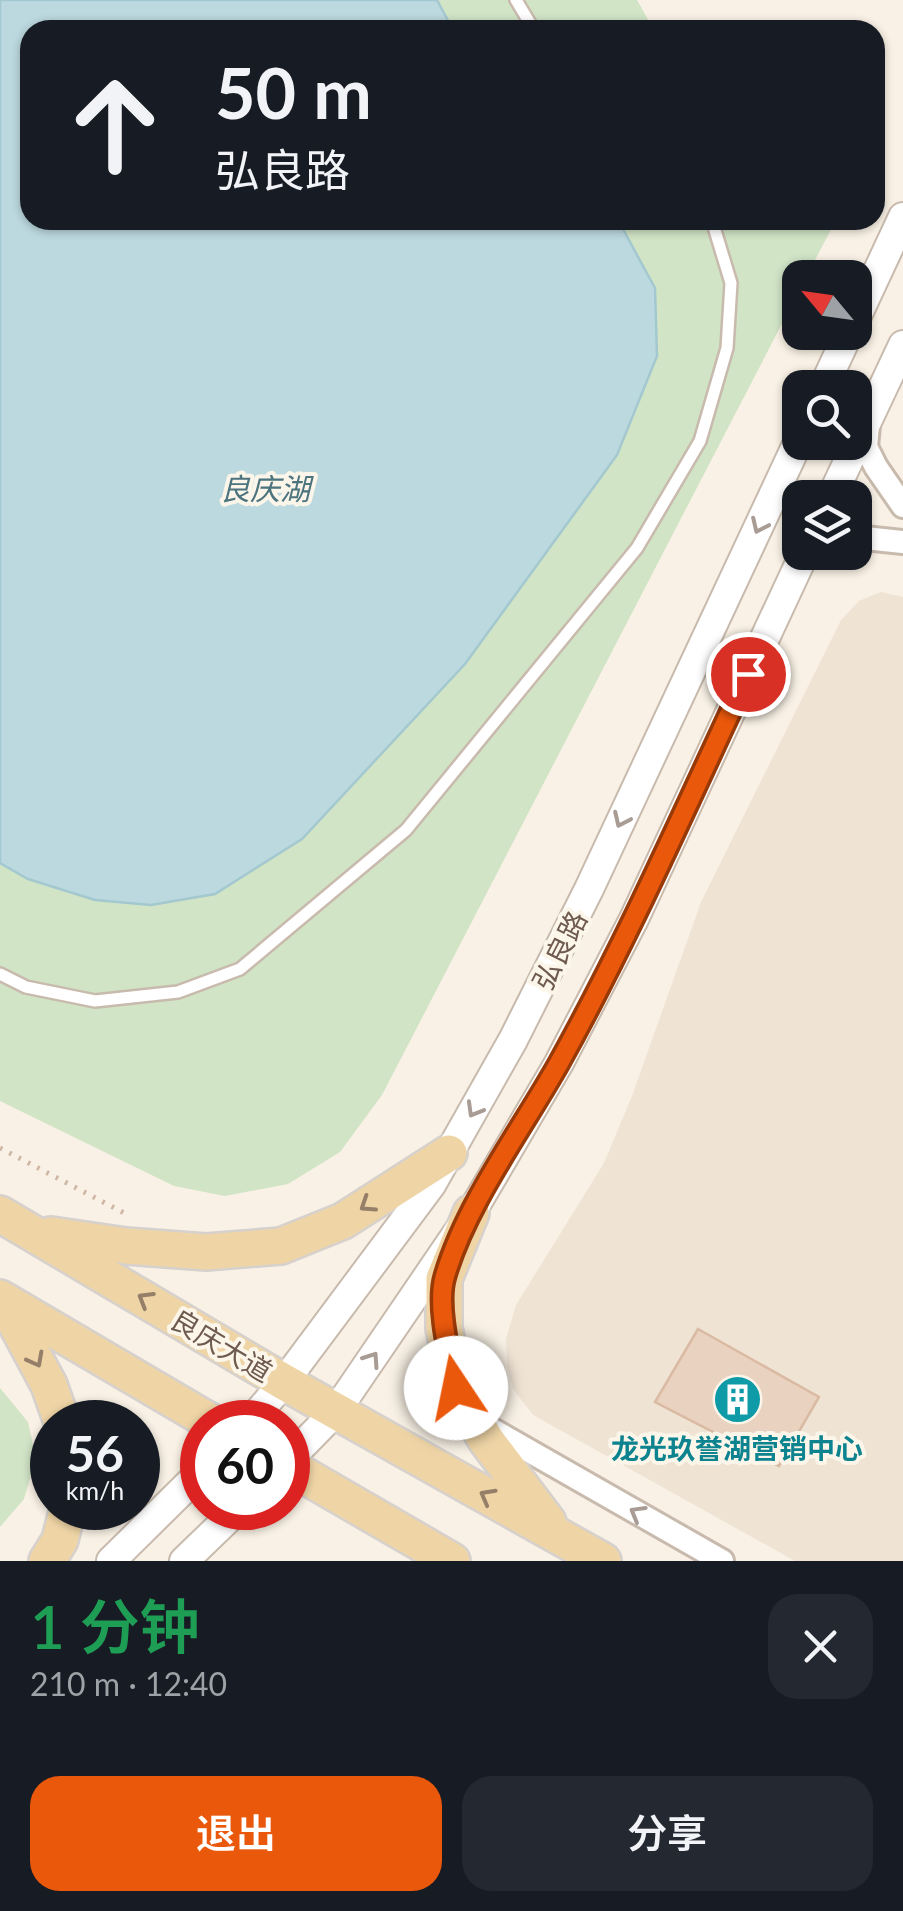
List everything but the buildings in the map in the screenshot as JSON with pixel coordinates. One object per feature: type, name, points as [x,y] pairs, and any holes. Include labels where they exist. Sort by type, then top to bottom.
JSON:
[{"type":"main road","points":[[33,1232],[126,1246],[206,1252],[281,1246],[343,1221],[450,1153]]},
{"type":"main road","points":[[471,1213],[444,1279],[444,1328],[456,1388],[486,1440],[558,1535]]},
{"type":"main road","name":"良庆大道","points":[[0,1214],[284,1382],[603,1561]]},
{"type":"main road","points":[[2,1299],[54,1400]]},
{"type":"main road","points":[[2,1299],[180,1404]]},
{"type":"main road","points":[[310,1476],[452,1561]]},
{"type":"main road","points":[[47,1561],[62,1530]]},
{"type":"street","points":[[872,284],[903,217]]},
{"type":"street","points":[[872,412],[903,344]]},
{"type":"street","points":[[872,459],[903,506]]},
{"type":"street","name":"弘良路","points":[[269,1400],[430,1185],[513,1040],[589,889],[790,460]]},
{"type":"street","points":[[872,538],[903,542]]},
{"type":"street","name":"弘良路","points":[[310,1439],[336,1411],[471,1213],[559,1063],[634,919],[800,570]]},
{"type":"street","points":[[474,1419],[722,1561]]},
{"type":"street","points":[[111,1561],[180,1494]]},
{"type":"street","points":[[184,1561],[216,1530]]},
{"type":"street","points":[[398,1530],[419,1561]]},
{"type":"lane","points":[[0,974],[26,988],[95,1000],[178,992],[240,969],[406,830],[637,548],[700,441],[727,348],[731,283],[715,230]]},
{"type":"path","points":[[0,1148],[132,1216]]},
{"type":"shaded area","points":[[881,592],[903,597],[903,1561],[795,1561],[533,1415],[513,1389],[506,1339],[516,1305],[604,1163],[701,902],[841,620],[859,601]]},
{"type":"green space","name":"良庆湖","points":[[0,0],[637,0],[648,20],[20,20],[20,230],[831,230],[815,260],[782,260],[782,324],[382,1095],[340,1152],[288,1184],[225,1196],[174,1186],[0,1101]]},
{"type":"green space","points":[[0,1388],[28,1422],[30,1478],[24,1499],[0,1527]]},
{"type":"water","name":"良庆湖","points":[[0,0],[437,0],[448,20],[20,20],[20,230],[623,230],[655,288],[657,356],[617,455],[465,664],[302,839],[215,894],[151,905],[95,900],[28,879],[0,863]]},
{"type":"place","name":"龙光玖誉湖营销中心","points":[[737,1400]]},
{"type":"route","points":[[456,1388],[444,1328],[444,1279],[471,1213],[559,1063],[634,919],[748,674]]}]
